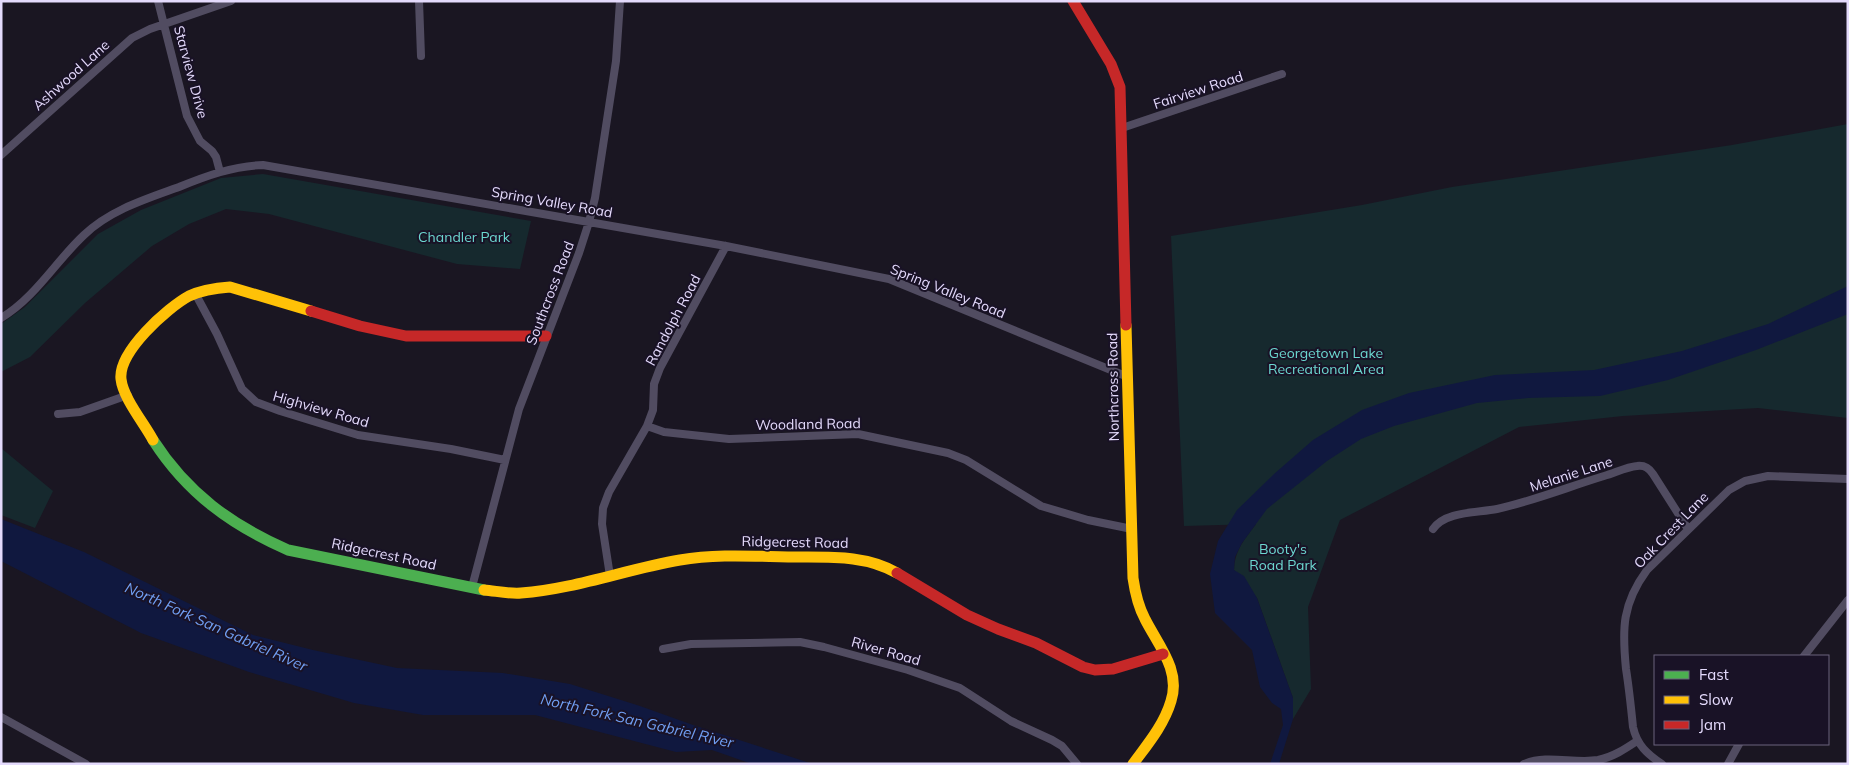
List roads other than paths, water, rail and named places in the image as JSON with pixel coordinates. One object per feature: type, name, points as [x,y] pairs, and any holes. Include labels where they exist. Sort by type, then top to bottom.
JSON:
[{"type":"street","name":"Starview Drive","points":[[158,1],[187,116],[200,141],[216,157],[220,172]]},
{"type":"street","name":"Ashwood Lane","points":[[1,155],[123,44],[142,33],[231,1]]},
{"type":"street","points":[[419,1],[421,56]]},
{"type":"street","name":"Southcross Road","points":[[472,587],[519,408],[579,253],[589,222],[595,198],[616,60],[620,1]]},
{"type":"street","name":"Northcross Road","points":[[1073,1],[1116,75],[1120,87],[1132,529],[1131,572],[1140,610],[1170,666],[1174,678],[1174,692],[1167,714],[1133,764]]},
{"type":"street","name":"Fairview Road","points":[[1122,128],[1282,74]]},
{"type":"street","name":"Spring Valley Road","points":[[1,318],[23,301],[84,235],[104,219],[126,207],[220,172],[250,165],[275,166],[726,246],[889,279],[1128,377]]},
{"type":"street","name":"Randolph Road","points":[[610,576],[602,524],[603,508],[609,492],[647,426],[653,410],[654,384],[660,368],[726,246]]},
{"type":"street","name":"Ridgecrest Road","points":[[546,336],[406,336],[360,326],[230,286],[209,288],[195,293],[170,308],[160,317],[142,336],[128,356],[123,366],[121,378],[128,395],[162,454],[187,484],[238,527],[261,540],[288,550],[504,592],[540,591],[680,560],[704,557],[832,557],[858,559],[890,569],[966,615],[1036,643],[1083,667],[1095,670],[1114,669],[1163,654]]},
{"type":"street","name":"Highview Road","points":[[195,293],[217,334],[242,389],[256,402],[358,435],[451,449],[504,460]]},
{"type":"street","points":[[58,414],[80,412],[128,395]]},
{"type":"street","name":"Woodland Road","points":[[647,426],[664,432],[729,439],[858,434],[873,436],[948,453],[966,460],[1030,500],[1053,511],[1132,529]]},
{"type":"street","name":"Melanie Lane","points":[[1433,529],[1441,520],[1449,517],[1521,503],[1641,466],[1650,468],[1688,530]]},
{"type":"street","name":"Oak Crest Lane","points":[[1637,741],[1633,727],[1623,638],[1632,592],[1647,570],[1729,490],[1750,480],[1774,476],[1848,479]]},
{"type":"street","points":[[1805,655],[1848,600]]},
{"type":"street","name":"River Road","points":[[663,649],[691,644],[800,642],[908,670],[960,688],[1011,720],[1062,746],[1077,764]]},
{"type":"street","points":[[1,717],[86,764]]},
{"type":"street","points":[[1524,764],[1543,760],[1598,760],[1614,755],[1637,741],[1643,750],[1662,764]]},
{"type":"street","points":[[1728,764],[1738,745]]},
{"type":"water","points":[[1848,286],[1848,314],[1756,350],[1668,380],[1600,396],[1528,398],[1477,403],[1394,426],[1361,439],[1327,461],[1267,509],[1242,543],[1235,557],[1234,570],[1244,576],[1257,598],[1293,698],[1293,719],[1279,764],[1270,764],[1283,725],[1281,709],[1272,703],[1260,687],[1252,650],[1215,613],[1210,574],[1218,541],[1237,510],[1313,440],[1362,410],[1409,393],[1495,375],[1594,370],[1682,351],[1768,324]]},
{"type":"water","name":"North Fork San Gabriel River","points":[[1,519],[84,552],[253,635],[397,668],[503,673],[570,684],[813,764],[752,764],[712,750],[676,752],[535,715],[423,715],[354,703],[249,672],[141,633],[1,561]]},
{"type":"park label","name":"Chandler Park","points":[[464,237]]},
{"type":"park label","name":"Georgetown Lake Recreational Area","points":[[1326,362]]},
{"type":"park label","name":"Booty's Road Park","points":[[1283,558]]}]
